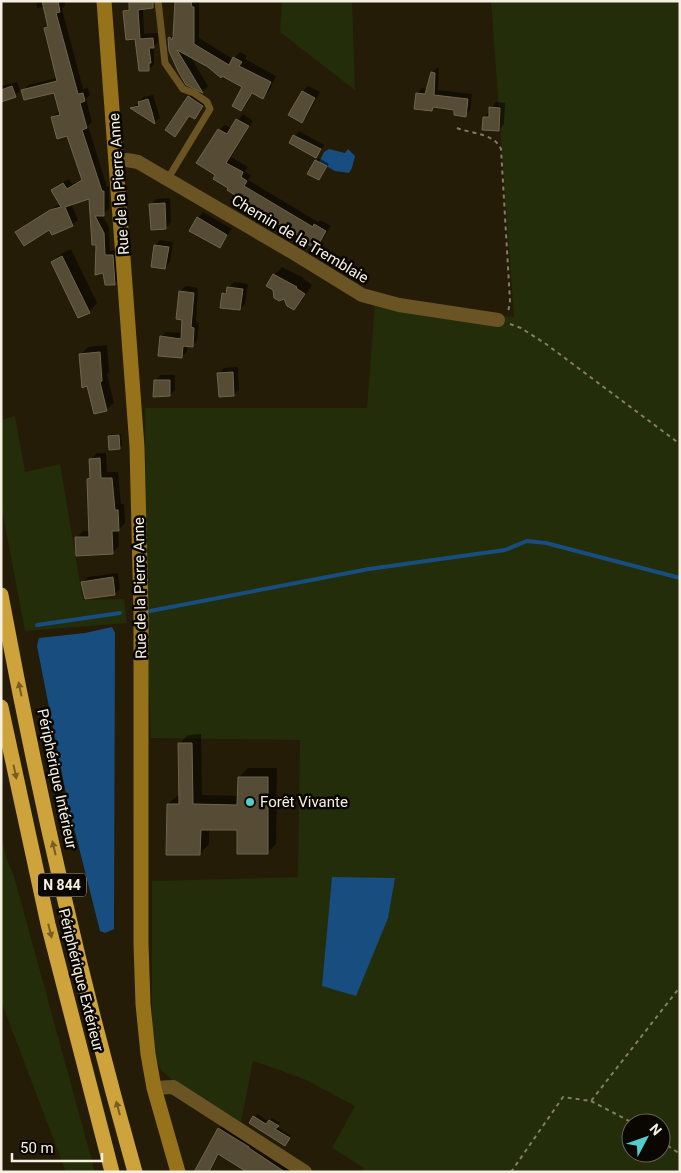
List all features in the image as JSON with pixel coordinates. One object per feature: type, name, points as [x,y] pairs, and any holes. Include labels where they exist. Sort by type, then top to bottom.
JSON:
[{"type":"highway","name":"Périphérique Intérieur","points":[[1,595],[35,762],[74,936],[135,1172]]},
{"type":"highway","name":"Périphérique Extérieur","points":[[1,707],[51,933],[112,1172]]},
{"type":"street","name":"Rue de la Pierre Anne","points":[[104,1],[137,447],[141,614],[142,985],[144,1030],[154,1088],[178,1172]]},
{"type":"street","name":"Chemin de la Tremblaie","points":[[116,161],[138,162],[362,295],[399,305],[498,320]]},
{"type":"street","points":[[154,1088],[173,1087],[305,1172]]},
{"type":"lane","points":[[158,1],[165,63],[183,89],[194,93],[207,102],[210,109],[167,180]]},
{"type":"path","points":[[457,128],[493,139],[499,146],[502,154],[510,301],[508,314],[498,320]]},
{"type":"path","points":[[498,320],[521,328],[546,344],[680,444]]},
{"type":"path","points":[[591,1101],[680,987]]},
{"type":"path","points":[[511,1172],[563,1097],[591,1101],[621,1117]]},
{"type":"green space","points":[[282,1],[352,1],[355,90],[280,32]]},
{"type":"green space","points":[[491,1],[680,1],[680,1172],[361,1172],[364,1168],[332,1148],[355,1106],[304,1079],[253,1061],[241,1122],[174,1081],[165,1074],[156,1060],[152,1034],[152,881],[298,877],[300,740],[151,738],[146,610],[145,408],[367,408],[375,303],[514,317]]},
{"type":"green space","points":[[15,416],[25,472],[60,464],[83,600],[124,599],[127,623],[25,631],[1,504],[1,420]]},
{"type":"green space","points":[[1,835],[6,857],[14,876],[95,1172],[66,1172],[1,1001]]},
{"type":"water","points":[[329,149],[345,153],[348,149],[355,156],[349,173],[335,171],[319,162],[324,152]]},
{"type":"water","points":[[112,627],[115,633],[114,929],[105,933],[100,931],[68,804],[37,646],[39,638],[85,633]]},
{"type":"water","points":[[332,877],[395,878],[388,918],[356,996],[322,986]]},
{"type":"building","points":[[42,1],[58,1],[60,12],[56,13],[78,94],[83,93],[85,101],[80,103],[87,128],[82,130],[102,191],[104,191],[104,216],[95,216],[104,233],[105,255],[113,255],[115,285],[105,285],[103,273],[95,275],[96,245],[92,245],[89,199],[65,207],[73,226],[52,235],[49,230],[24,246],[15,232],[50,210],[61,207],[51,190],[63,183],[67,189],[82,180],[67,136],[57,139],[51,117],[60,115],[54,93],[24,100],[21,90],[57,81],[44,28],[48,27]]},
{"type":"building","points":[[129,1],[153,1],[153,8],[138,10],[140,39],[153,38],[154,48],[149,48],[151,63],[149,63],[149,71],[139,71],[135,39],[126,40],[123,11],[129,10]]},
{"type":"building","points":[[175,1],[191,1],[192,7],[194,7],[194,44],[229,65],[233,57],[242,62],[239,66],[271,82],[263,99],[252,93],[241,111],[232,106],[242,87],[222,76],[221,78],[208,67],[177,50],[203,93],[186,85],[169,51],[168,38],[170,37],[172,40],[173,37]]},
{"type":"building","points":[[431,72],[435,73],[434,95],[468,99],[466,117],[454,115],[454,110],[433,107],[432,111],[414,109],[416,93],[425,94]]},
{"type":"building","points":[[12,86],[16,97],[1,102],[1,90]]},
{"type":"building","points":[[302,91],[315,98],[302,123],[288,115]]},
{"type":"building","points":[[188,96],[203,106],[195,119],[189,116],[175,137],[165,130]]},
{"type":"building","points":[[148,99],[155,124],[130,108],[139,106],[138,102]]},
{"type":"building","points":[[489,107],[500,108],[499,131],[482,130],[483,117],[489,117]]},
{"type":"building","points":[[236,119],[249,126],[226,163],[243,172],[241,177],[247,181],[244,186],[313,227],[314,224],[326,231],[316,249],[304,242],[306,240],[239,202],[241,199],[213,179],[215,175],[196,163],[218,129],[227,134]]},
{"type":"building","points":[[293,135],[321,149],[316,158],[289,143]]},
{"type":"building","points":[[315,160],[327,166],[319,180],[307,174]]},
{"type":"building","points":[[165,203],[166,229],[151,230],[149,204]]},
{"type":"building","points":[[197,217],[227,235],[220,248],[189,231]]},
{"type":"building","points":[[154,245],[169,247],[165,269],[151,267]]},
{"type":"building","points":[[62,256],[90,313],[78,318],[51,262]]},
{"type":"building","points":[[273,274],[297,287],[305,294],[294,310],[287,306],[284,299],[279,301],[274,298],[273,290],[266,286]]},
{"type":"building","points":[[227,287],[243,289],[240,310],[220,308],[222,293],[226,294]]},
{"type":"building","points":[[179,291],[194,293],[191,327],[194,328],[193,347],[183,346],[182,358],[158,356],[160,336],[181,339],[182,320],[176,319]]},
{"type":"building","points":[[100,352],[102,381],[100,382],[107,411],[94,414],[87,386],[82,388],[79,354]]},
{"type":"building","points":[[233,372],[234,396],[219,397],[217,373]]},
{"type":"building","points":[[154,380],[170,380],[170,396],[153,397]]},
{"type":"building","points":[[119,435],[120,449],[109,450],[108,436]]},
{"type":"building","points":[[100,458],[101,478],[112,478],[115,510],[118,510],[119,531],[112,531],[113,554],[76,556],[75,537],[89,537],[87,479],[90,478],[89,459]]},
{"type":"building","points":[[113,577],[115,595],[85,599],[81,582]]},
{"type":"building","points":[[178,743],[192,743],[193,804],[237,805],[238,777],[268,777],[268,854],[237,854],[237,830],[201,830],[200,855],[166,855],[167,804],[179,804]]},
{"type":"building","points":[[253,1116],[266,1124],[269,1120],[279,1126],[275,1129],[290,1138],[285,1146],[249,1123]]},
{"type":"building","points":[[218,1128],[285,1172],[247,1172],[218,1154],[209,1172],[194,1172]]},
{"type":"waterway","points":[[150,611],[369,569],[505,550],[527,541],[546,543],[680,578]]},
{"type":"waterway","points":[[37,625],[120,613]]},
{"type":"place","name":"Forêt Vivante","points":[[250,802]]}]
